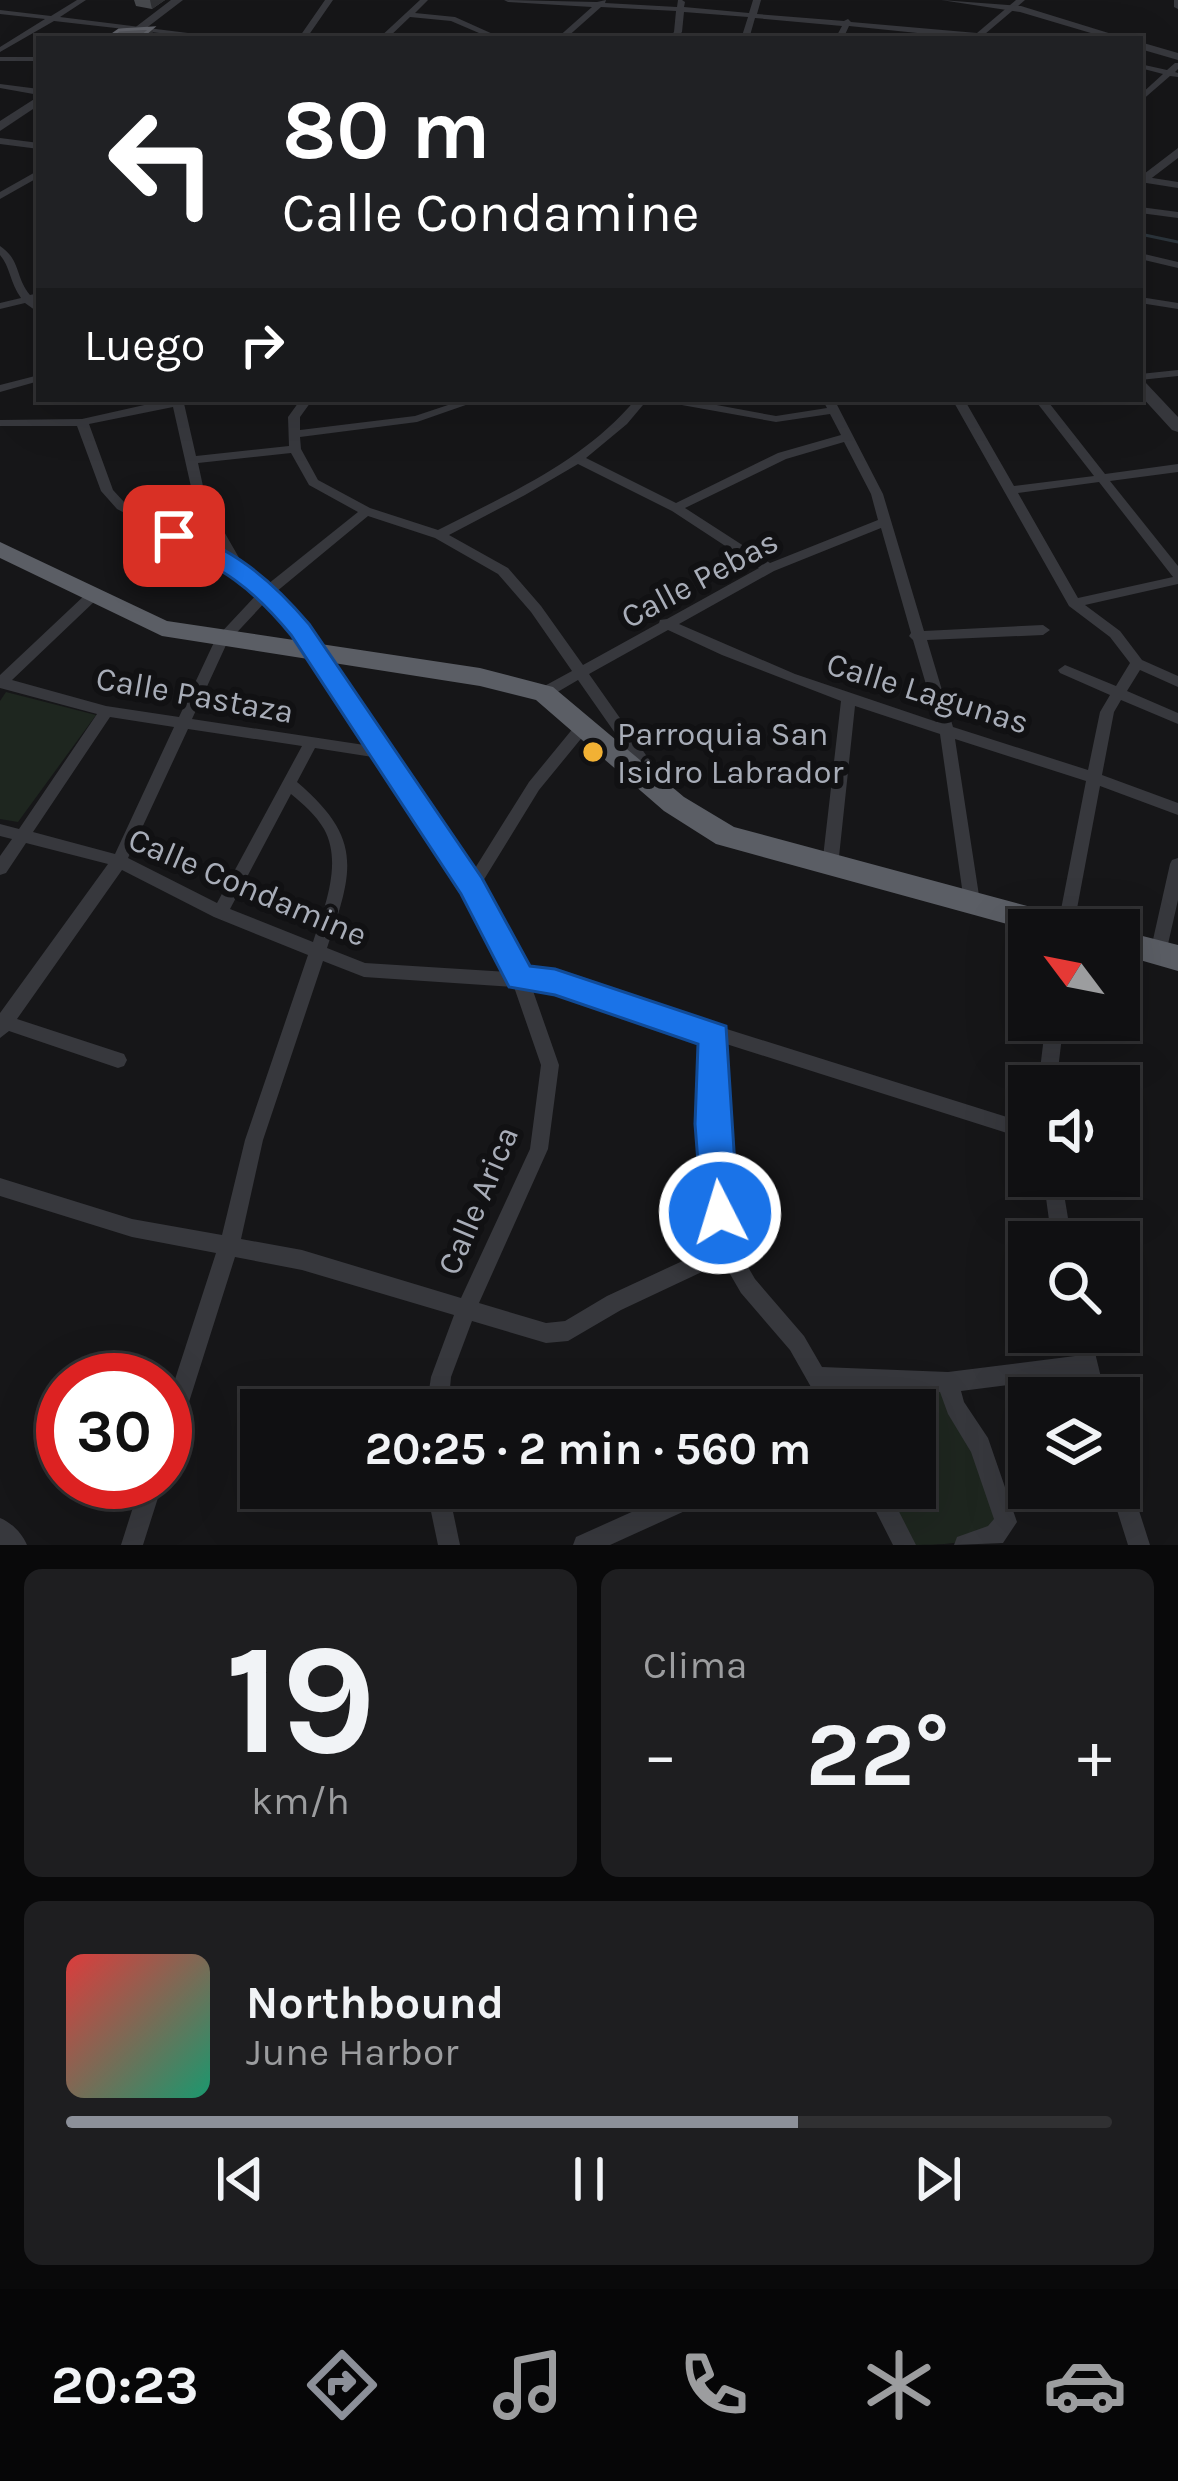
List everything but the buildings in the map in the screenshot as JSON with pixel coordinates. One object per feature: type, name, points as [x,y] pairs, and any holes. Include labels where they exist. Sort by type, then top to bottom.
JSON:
[{"type":"highway","points":[[0,549],[162,628],[318,656],[480,677],[544,692],[674,805],[705,826],[753,847],[1008,912]]},
{"type":"street","points":[[0,9],[10,0]]},
{"type":"street","points":[[0,54],[82,0]]},
{"type":"street","points":[[129,36],[178,0]]},
{"type":"street","points":[[304,36],[329,0]]},
{"type":"street","points":[[385,36],[424,0]]},
{"type":"street","points":[[508,0],[681,4],[978,36],[1016,4]]},
{"type":"street","points":[[746,36],[758,0]]},
{"type":"street","points":[[946,0],[1016,4],[1114,36]]},
{"type":"street","points":[[563,36],[602,2]]},
{"type":"street","points":[[675,36],[681,4]]},
{"type":"street","points":[[0,9],[204,36]]},
{"type":"street","points":[[407,14],[452,19],[493,36]]},
{"type":"street","points":[[840,36],[848,22]]},
{"type":"street","points":[[1143,45],[1178,61],[1173,74],[1143,97]]},
{"type":"street","points":[[0,54],[36,59]]},
{"type":"street","points":[[1143,67],[1173,74]]},
{"type":"street","points":[[0,86],[36,95]]},
{"type":"street","points":[[0,127],[36,98]]},
{"type":"street","points":[[0,141],[36,146]]},
{"type":"street","points":[[1143,179],[1176,155]]},
{"type":"street","points":[[0,196],[36,175]]},
{"type":"street","points":[[1143,180],[1178,184]]},
{"type":"street","points":[[1143,210],[1178,215]]},
{"type":"street","points":[[0,250],[12,262],[12,278],[32,297]]},
{"type":"street","points":[[1143,257],[1178,266]]},
{"type":"street","points":[[0,306],[32,297]]},
{"type":"street","points":[[1143,300],[1178,306]]},
{"type":"street","points":[[1143,380],[1178,373]]},
{"type":"street","points":[[0,389],[36,380]]},
{"type":"street","points":[[1143,385],[1178,427]]},
{"type":"street","points":[[0,423],[82,422],[128,405],[166,402]]},
{"type":"street","name":"Calle Arica","points":[[178,402],[195,460],[200,500],[236,566],[268,591],[318,656],[472,886],[520,978],[550,1065],[548,1108],[539,1149],[466,1310],[439,1389]]},
{"type":"street","points":[[302,402],[295,442],[313,482],[365,511],[439,535],[518,585],[674,805]]},
{"type":"street","points":[[195,460],[417,419],[468,402]]},
{"type":"street","points":[[439,535],[577,458],[627,420],[640,402]]},
{"type":"street","points":[[682,402],[776,419],[829,405],[848,437],[877,494],[947,731],[972,902]]},
{"type":"street","points":[[960,402],[1074,603],[1115,634],[1137,663],[1178,682]]},
{"type":"street","points":[[1042,402],[1178,577],[1074,603]]},
{"type":"street","points":[[82,422],[107,491],[121,506],[236,566]]},
{"type":"street","points":[[676,508],[814,442],[848,437]]},
{"type":"street","points":[[577,458],[676,508],[769,568]]},
{"type":"street","points":[[1012,490],[1178,468]]},
{"type":"street","points":[[118,1060],[2,1025],[119,862],[221,641],[268,591],[365,511]]},
{"type":"street","name":"Calle Pebas","points":[[544,692],[769,568],[884,522]]},
{"type":"street","points":[[0,682],[91,597]]},
{"type":"street","name":"Calle Lagunas","points":[[664,622],[728,655],[848,701],[1094,776],[1178,809]]},
{"type":"street","points":[[916,636],[1042,630]]},
{"type":"street","points":[[1071,909],[1107,712],[1137,663]]},
{"type":"street","points":[[1065,670],[1178,719]]},
{"type":"street","name":"Calle Pastaza","points":[[0,682],[106,711],[309,746],[381,753]]},
{"type":"street","points":[[830,866],[848,701]]},
{"type":"street","points":[[0,869],[106,711]]},
{"type":"street","points":[[472,886],[534,786],[584,725]]},
{"type":"street","points":[[220,912],[309,746]]},
{"type":"street","points":[[192,1360],[230,1242],[254,1140],[321,951],[341,864],[339,843],[324,813],[291,785]]},
{"type":"street","name":"Calle Condamine","points":[[0,830],[119,862],[220,912],[364,970],[555,982],[1008,1126]]},
{"type":"street","points":[[1168,956],[1178,864]]},
{"type":"street","points":[[714,1036],[712,1124],[727,1250],[825,1389]]},
{"type":"street","points":[[0,1187],[132,1228],[230,1242],[546,1333],[568,1331],[614,1303],[727,1250]]},
{"type":"street","points":[[1084,1353],[1089,1377]]},
{"type":"street","points":[[819,1377],[948,1382],[1086,1365]]},
{"type":"street","points":[[948,1382],[955,1407],[980,1446],[1006,1522],[995,1535],[965,1545]]},
{"type":"street","points":[[132,1545],[143,1509]]},
{"type":"street","points":[[441,1509],[448,1545]]},
{"type":"street","points":[[584,1545],[664,1509]]},
{"type":"street","points":[[886,1509],[905,1545]]},
{"type":"street","points":[[1128,1509],[1139,1545]]},
{"type":"street","points":[[0,1529],[16,1545]]},
{"type":"shaded area","points":[[6,692],[96,715],[18,822],[0,819],[0,701]]},
{"type":"shaded area","points":[[819,1377],[948,1382],[1006,1522],[973,1539],[905,1545],[886,1509],[936,1509],[936,1389],[825,1389]]},
{"type":"waterway","points":[[1143,235],[1178,242]]},
{"type":"place","name":"Parroquia San Isidro Labrador","points":[[593,752]]},
{"type":"route","points":[[174,536],[236,566],[268,591],[300,629],[472,886],[520,978],[555,982],[714,1036],[712,1124],[720,1213]]}]
